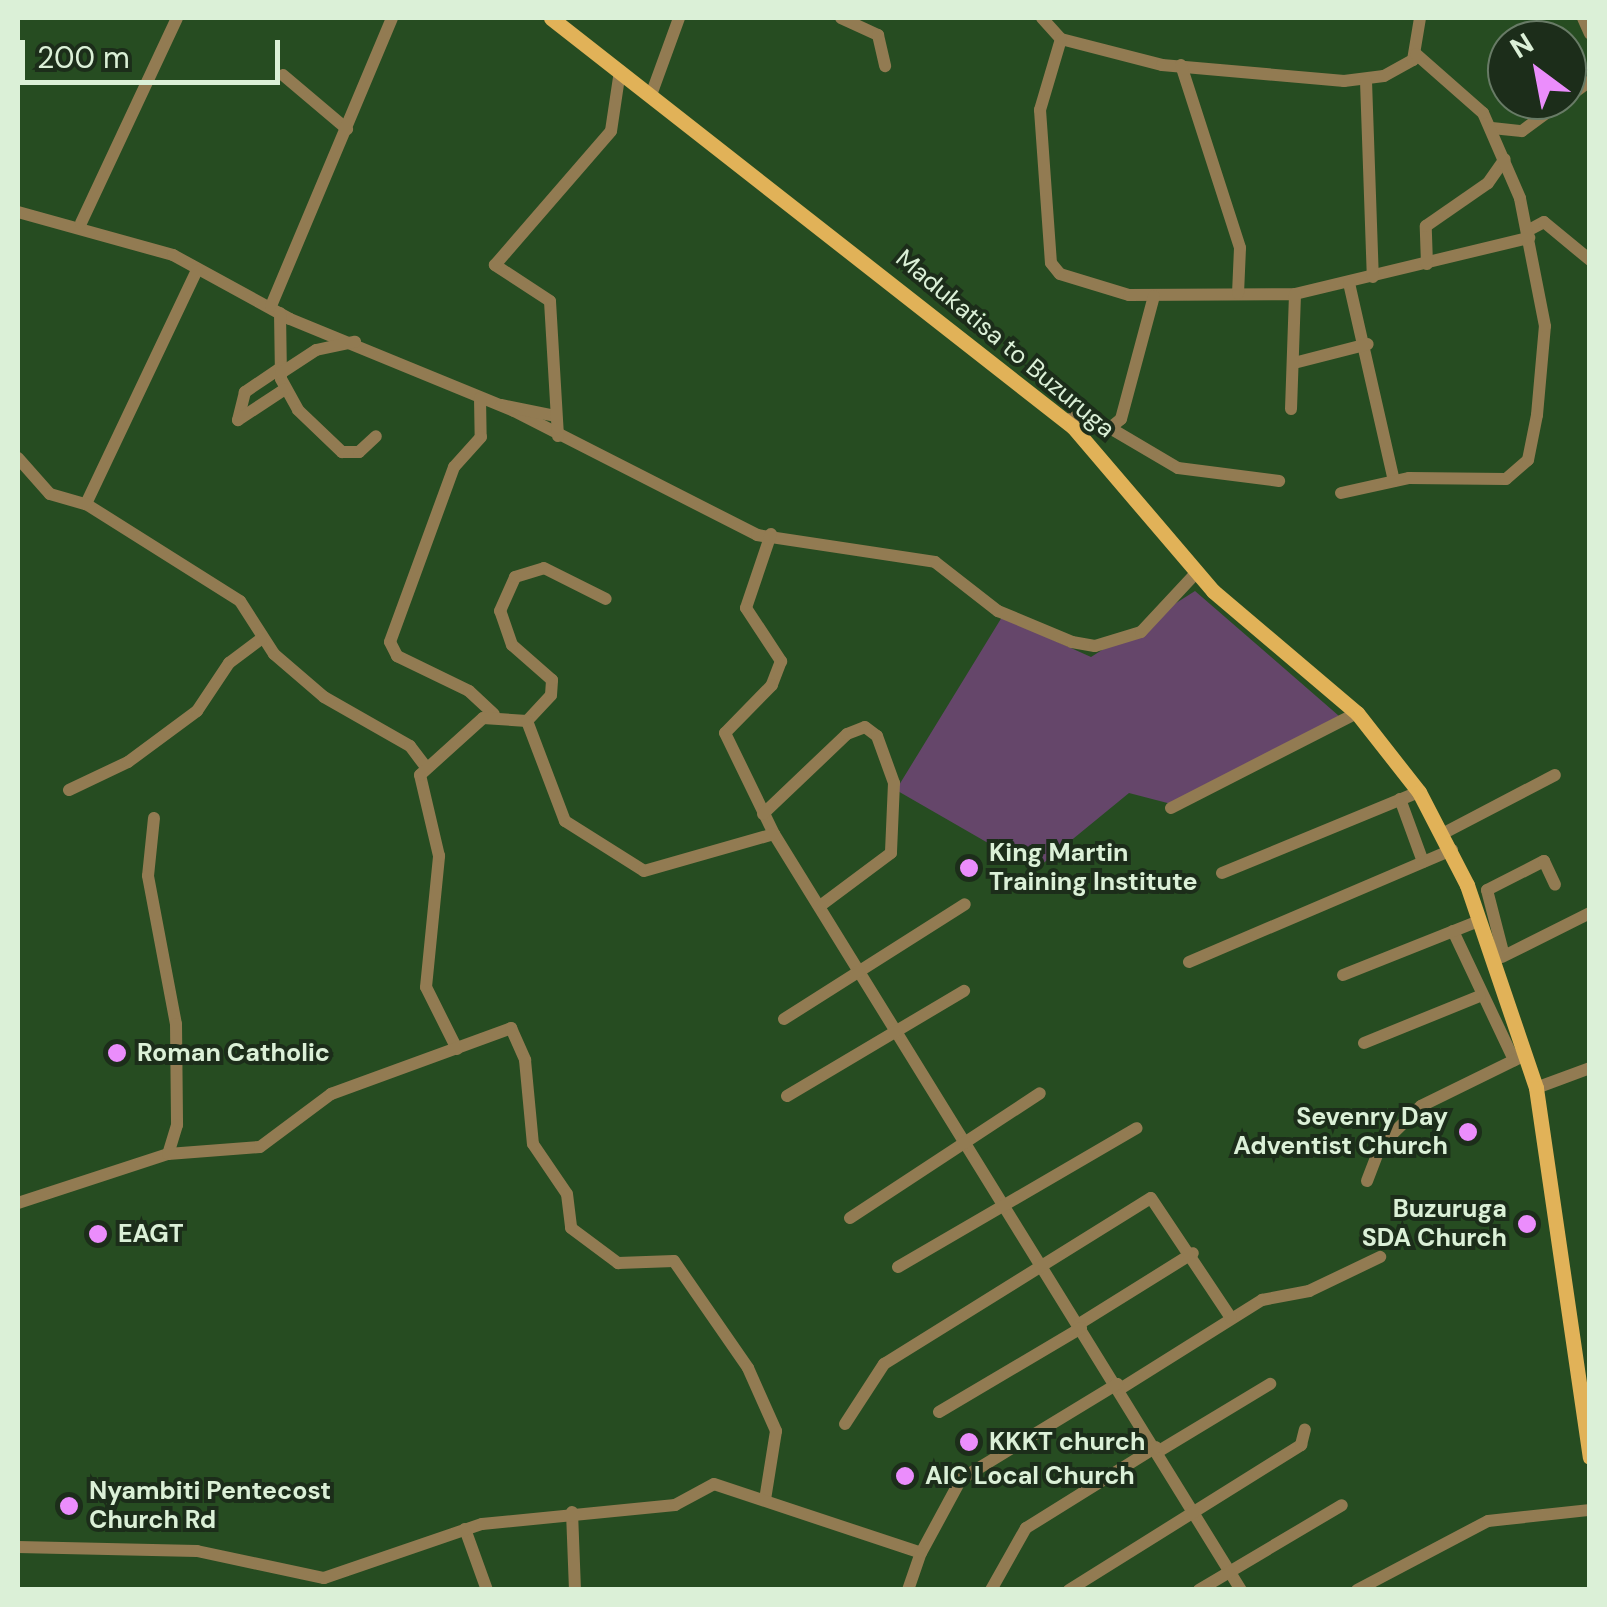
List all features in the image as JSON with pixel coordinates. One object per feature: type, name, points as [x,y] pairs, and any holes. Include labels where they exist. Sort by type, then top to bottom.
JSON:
[{"type":"main road","name":"Madukatisa to Buzuruga","points":[[550,18],[1064,421],[1136,494],[1197,572],[1357,713],[1418,792],[1452,850],[1500,975],[1520,1057],[1536,1088],[1590,1458]]},
{"type":"street","points":[[81,223],[177,18]]},
{"type":"street","points":[[376,436],[359,452],[342,452],[285,389],[275,309],[392,18]]},
{"type":"street","points":[[651,95],[680,18]]},
{"type":"street","points":[[841,18],[878,35],[886,66]]},
{"type":"street","points":[[1042,18],[1061,39],[1181,65],[1366,81],[1416,54]]},
{"type":"street","points":[[1416,54],[1420,18]]},
{"type":"street","points":[[1583,18],[1590,34]]},
{"type":"street","points":[[1061,39],[1040,110],[1051,263],[1102,289],[1154,296],[1295,294],[1427,264],[1528,235],[1546,223],[1589,254]]},
{"type":"street","points":[[1341,493],[1394,481],[1492,482],[1528,460],[1544,345],[1528,235],[1492,128],[1416,54]]},
{"type":"street","points":[[1181,65],[1240,248],[1238,293]]},
{"type":"street","points":[[558,436],[550,301],[495,264],[611,131],[620,72]]},
{"type":"street","points":[[283,75],[346,129]]},
{"type":"street","points":[[1366,81],[1374,277]]},
{"type":"street","points":[[1492,128],[1522,131],[1590,81]]},
{"type":"street","points":[[1427,264],[1426,226],[1505,159]]},
{"type":"street","points":[[18,212],[81,223],[197,270],[771,534],[934,562],[998,610],[1088,646],[1142,631],[1197,572]]},
{"type":"street","points":[[86,504],[197,270]]},
{"type":"street","points":[[1349,283],[1368,344],[1394,481]]},
{"type":"street","points":[[1292,408],[1295,294]]},
{"type":"street","points":[[1110,428],[1131,392],[1154,296]]},
{"type":"street","points":[[285,389],[238,420],[245,392],[316,350],[358,342]]},
{"type":"street","points":[[1294,363],[1368,344]]},
{"type":"street","points":[[480,398],[480,438],[454,467],[390,642],[396,656],[469,690],[494,714],[527,721]]},
{"type":"street","points":[[498,406],[521,402],[555,416]]},
{"type":"street","points":[[1064,421],[1081,416],[1110,428],[1178,468],[1280,482]]},
{"type":"street","points":[[18,458],[50,494],[86,504],[240,602],[261,638],[324,697],[404,742],[425,766],[439,856],[426,987],[458,1049]]},
{"type":"street","points":[[771,534],[746,608],[780,660],[772,685],[725,733],[774,834],[897,1026],[1241,1590]]},
{"type":"street","points":[[527,721],[552,685],[548,670],[513,648],[500,613],[515,577],[544,568],[606,598]]},
{"type":"street","points":[[68,790],[128,762],[197,711],[228,663],[261,638]]},
{"type":"street","points":[[1171,808],[1357,713]]},
{"type":"street","points":[[425,766],[494,714]]},
{"type":"street","points":[[527,721],[565,822],[634,866],[663,871],[774,834]]},
{"type":"street","points":[[763,814],[847,734],[865,727],[877,736],[894,783],[891,853],[820,906]]},
{"type":"street","points":[[1444,833],[1555,776]]},
{"type":"street","points":[[1222,874],[1418,792]]},
{"type":"street","points":[[1400,799],[1423,862]]},
{"type":"street","points":[[154,818],[148,876],[170,959],[178,1063],[168,1154]]},
{"type":"street","points":[[1189,962],[1452,850]]},
{"type":"street","points":[[1500,975],[1503,952],[1486,890],[1544,860],[1555,886]]},
{"type":"street","points":[[784,1019],[857,967],[964,904]]},
{"type":"street","points":[[1503,952],[1590,913]]},
{"type":"street","points":[[1342,976],[1479,921]]},
{"type":"street","points":[[1367,1181],[1381,1144],[1408,1117],[1520,1057],[1480,996],[1453,931]]},
{"type":"street","points":[[787,1096],[897,1026],[964,991]]},
{"type":"street","points":[[1364,1043],[1480,996]]},
{"type":"street","points":[[18,1203],[168,1154],[260,1147],[331,1094],[458,1049],[494,1029],[514,1030],[532,1144],[567,1194],[571,1228],[618,1264],[674,1261],[700,1295],[776,1430],[765,1500]]},
{"type":"street","points":[[1536,1088],[1590,1068]]},
{"type":"street","points":[[850,1218],[969,1146],[1040,1093]]},
{"type":"street","points":[[898,1268],[1137,1128]]},
{"type":"street","points":[[845,1424],[874,1372],[1151,1198],[1192,1253],[1231,1318]]},
{"type":"street","points":[[939,1412],[1192,1253]]},
{"type":"street","points":[[908,1590],[961,1479],[1231,1318],[1380,1257]]},
{"type":"street","points":[[991,1590],[1026,1528],[1270,1384]]},
{"type":"street","points":[[1069,1590],[1301,1445],[1306,1429]]},
{"type":"street","points":[[18,1547],[198,1551],[324,1578],[466,1528],[572,1512],[674,1506],[714,1484],[922,1554]]},
{"type":"street","points":[[1199,1590],[1342,1504]]},
{"type":"street","points":[[1357,1590],[1488,1521],[1590,1510]]},
{"type":"street","points":[[572,1512],[576,1590]]},
{"type":"street","points":[[466,1528],[487,1590]]},
{"type":"shaded area","points":[[1195,591],[1339,716],[1179,806],[1129,793],[1035,870],[896,790],[1002,617],[1091,657]]},
{"type":"place","name":"King Martin Training Institute","points":[[969,868]]},
{"type":"place","name":"Roman Catholic","points":[[117,1053]]},
{"type":"place","name":"Sevenry Day Adventist Church","points":[[1468,1132]]},
{"type":"place","name":"Buzuruga SDA Church","points":[[1527,1224]]},
{"type":"place","name":"EAGT","points":[[98,1234]]},
{"type":"place","name":"KKKT church","points":[[969,1442]]},
{"type":"place","name":"AIC Local Church","points":[[905,1476]]},
{"type":"place","name":"Nyambiti Pentecost Church Rd","points":[[69,1506]]}]
